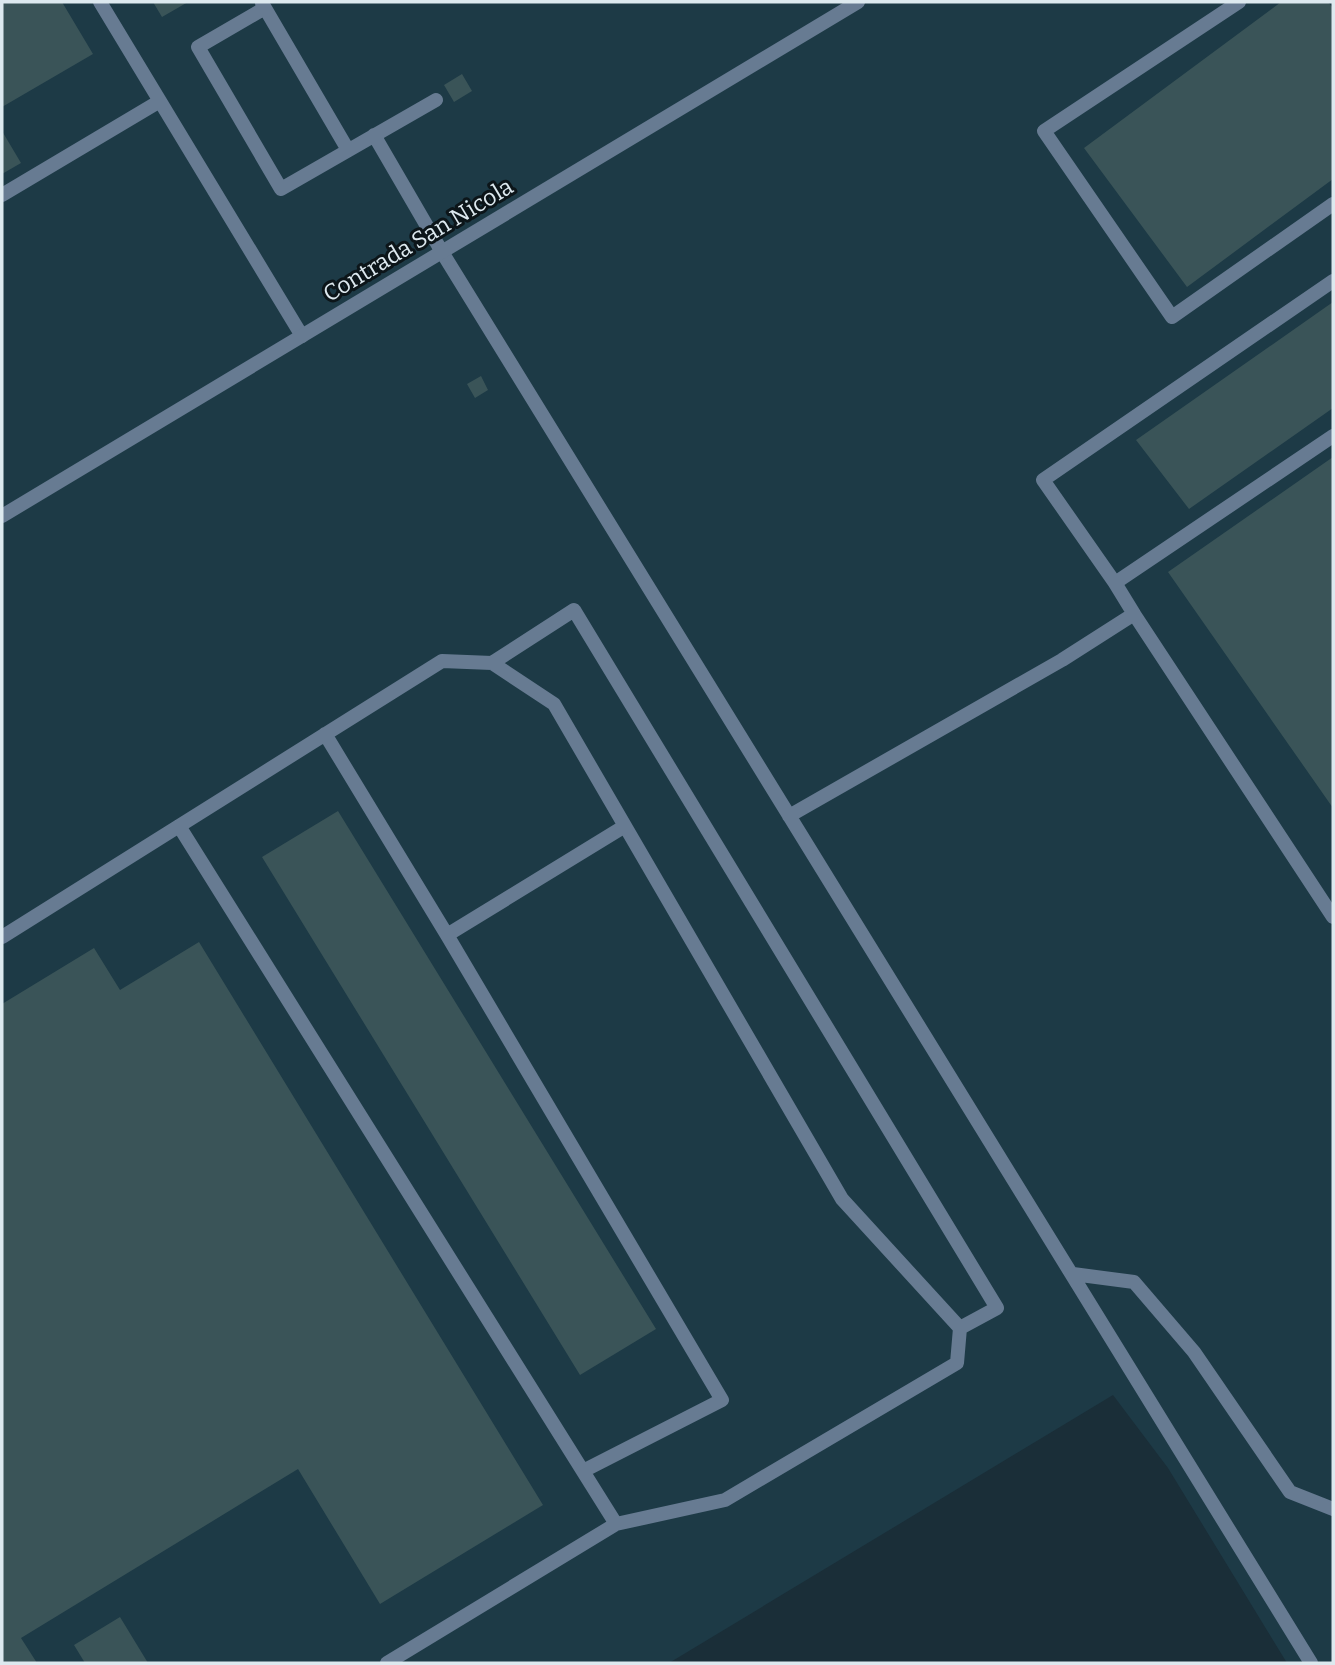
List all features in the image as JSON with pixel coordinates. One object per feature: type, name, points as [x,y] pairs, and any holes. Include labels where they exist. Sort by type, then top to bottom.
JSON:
[{"type":"street","points":[[100,2],[302,336]]},
{"type":"street","name":"Contrada San Nicola","points":[[2,516],[858,2]]},
{"type":"street","points":[[1233,3],[1044,131],[1172,317],[1333,204]]},
{"type":"street","points":[[348,150],[263,5],[198,47],[281,188],[348,150],[374,135],[436,100]]},
{"type":"street","points":[[2,195],[160,102]]},
{"type":"street","points":[[374,135],[442,252],[1311,1663]]},
{"type":"street","points":[[1333,282],[1043,480],[1115,583],[1333,917]]},
{"type":"street","points":[[1115,583],[1333,436]]},
{"type":"street","points":[[492,663],[573,610],[998,1308],[960,1328]]},
{"type":"street","points":[[789,816],[1062,660],[1134,614]]},
{"type":"street","points":[[2,937],[442,661],[492,663],[554,704],[842,1199],[960,1328],[957,1363],[725,1500],[616,1524],[387,1663]]},
{"type":"street","points":[[325,734],[722,1400],[583,1471]]},
{"type":"street","points":[[179,826],[616,1524]]},
{"type":"street","points":[[447,935],[625,826]]},
{"type":"street","points":[[1073,1274],[1135,1282],[1194,1352],[1290,1492],[1333,1509]]},
{"type":"shaded area","points":[[2,2],[1333,2],[1333,1663],[1287,1663],[1168,1468],[1113,1395],[669,1663],[2,1663]]},
{"type":"building","points":[[2,2],[62,2],[93,54],[2,107]]},
{"type":"building","points":[[153,2],[188,2],[162,17]]},
{"type":"building","points":[[1281,2],[1328,2],[1333,8],[1333,179],[1187,287],[1084,148]]},
{"type":"building","points":[[462,74],[472,91],[454,102],[444,85]]},
{"type":"building","points":[[2,131],[21,163],[2,174]]},
{"type":"building","points":[[1333,302],[1333,408],[1189,509],[1136,440]]},
{"type":"building","points":[[481,376],[488,390],[475,398],[467,384]]},
{"type":"building","points":[[1333,457],[1333,808],[1168,572]]},
{"type":"building","points":[[338,811],[656,1329],[580,1375],[262,857]]},
{"type":"building","points":[[199,942],[543,1505],[380,1604],[298,1469],[21,1638],[37,1663],[2,1663],[2,1004],[94,948],[120,990]]},
{"type":"building","points":[[120,1617],[148,1663],[85,1663],[74,1645]]}]
